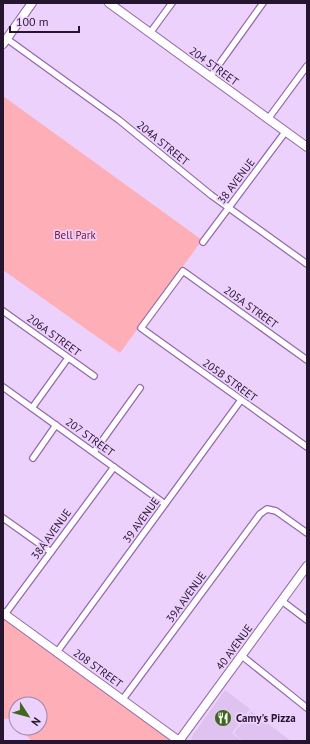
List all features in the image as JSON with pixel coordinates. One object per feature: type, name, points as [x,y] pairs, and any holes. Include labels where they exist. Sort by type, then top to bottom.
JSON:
[{"type":"main road","points":[[5,42],[32,3]]},
{"type":"main road","name":"204 STREET","points":[[109,3],[307,147]]},
{"type":"main road","name":"40 AVENUE","points":[[179,741],[307,566]]},
{"type":"main road","name":"208 STREET","points":[[4,614],[179,741]]},
{"type":"street","points":[[150,33],[172,3]]},
{"type":"street","points":[[210,77],[263,3]]},
{"type":"street","name":"204A STREET","points":[[5,42],[120,120],[211,195],[307,264]]},
{"type":"street","points":[[268,119],[307,66]]},
{"type":"street","name":"38 AVENUE","points":[[203,242],[286,131]]},
{"type":"street","name":"205A STREET","points":[[141,328],[183,271],[307,360]]},
{"type":"street","name":"206A STREET","points":[[3,311],[94,376]]},
{"type":"street","name":"205B STREET","points":[[141,328],[307,447]]},
{"type":"street","points":[[32,408],[68,358]]},
{"type":"street","name":"207 STREET","points":[[3,387],[165,504]]},
{"type":"street","points":[[94,452],[140,388]]},
{"type":"street","name":"39 AVENUE","points":[[57,652],[241,400]]},
{"type":"street","points":[[33,458],[56,425]]},
{"type":"street","name":"38A AVENUE","points":[[4,614],[114,467]]},
{"type":"street","name":"39A AVENUE","points":[[123,699],[260,514],[267,509],[276,510],[307,533]]},
{"type":"street","points":[[3,518],[51,552]]},
{"type":"street","points":[[282,601],[307,620]]},
{"type":"street","points":[[242,656],[307,708]]},
{"type":"shaded area","points":[[225,690],[250,709],[232,733],[242,741],[191,741],[192,736]]},
{"type":"shaded area","points":[[251,711],[291,741],[243,741],[234,733]]},
{"type":"green space","name":"Bell Park","points":[[3,96],[202,240],[120,353],[3,270]]},
{"type":"green space","points":[[3,618],[175,741],[32,741],[27,736],[48,736],[48,696],[8,696],[8,719],[3,718]]},
{"type":"place","name":"Camy's Pizza","points":[[223,718]]}]
